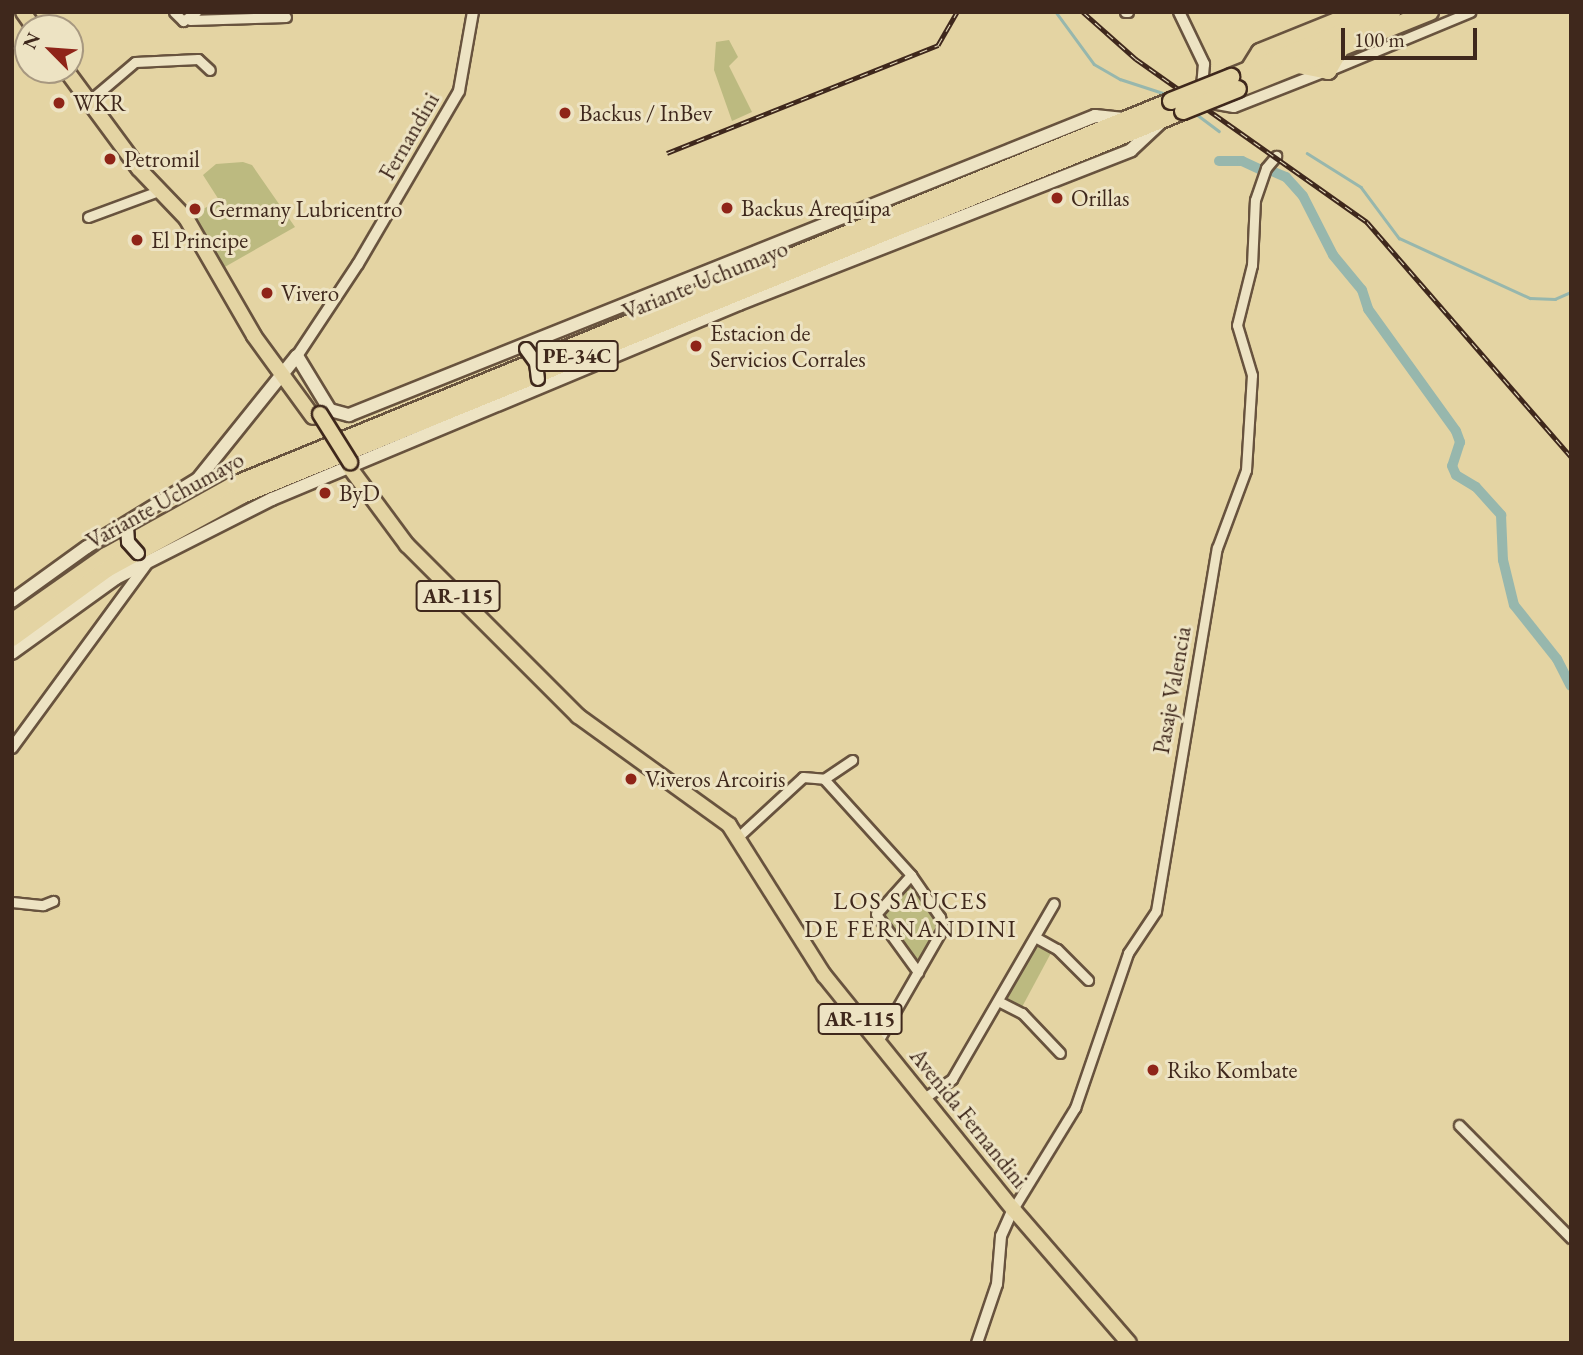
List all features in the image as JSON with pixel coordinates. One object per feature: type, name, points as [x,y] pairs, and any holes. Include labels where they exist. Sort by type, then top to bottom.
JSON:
[{"type":"highway","points":[[1248,71],[1260,52],[1359,12]]},
{"type":"highway","name":"Variante Uchumayo","points":[[1235,83],[1248,71],[1392,12]]},
{"type":"highway","name":"Variante Uchumayo","points":[[12,622],[106,556],[234,485],[1128,119],[1177,106],[1235,83],[1298,65],[1430,12]]},
{"type":"highway","points":[[1298,65],[1328,71],[1341,48]]},
{"type":"highway","name":"Variante Uchumayo","points":[[12,638],[118,562],[242,495],[1165,119],[1177,106]]},
{"type":"main road","points":[[76,84],[139,169],[186,218],[268,356],[289,366]]},
{"type":"main road","name":"Variante Uchumayo","points":[[12,601],[198,479],[289,366],[326,404],[343,416],[521,348],[1095,116],[1128,119]]},
{"type":"main road","name":"Variante Uchumayo","points":[[12,653],[144,557],[347,465],[536,384],[1131,150],[1165,119]]},
{"type":"main road","points":[[521,348],[536,363],[536,384]]},
{"type":"main road","name":"Avenida Fernandini","points":[[289,366],[347,465],[407,545],[578,716],[719,815],[738,837],[824,975],[1013,1209],[1129,1343]]},
{"type":"main road","points":[[127,524],[128,542],[144,557]]},
{"type":"street","points":[[174,12],[179,20],[193,16],[286,17],[272,12]]},
{"type":"street","name":"Fernandini","points":[[289,366],[358,264],[459,91],[473,12]]},
{"type":"street","points":[[1179,12],[1204,64],[1202,89],[1217,104],[1234,107],[1470,12]]},
{"type":"street","points":[[89,101],[135,62],[198,59],[210,70]]},
{"type":"street","name":"Pasaje Valencia","points":[[1013,1209],[1075,1108],[1131,946],[1156,911],[1217,548],[1246,470],[1252,375],[1237,325],[1252,265],[1255,200],[1266,168],[1276,156]]},
{"type":"street","points":[[88,217],[161,190]]},
{"type":"street","points":[[12,748],[144,557]]},
{"type":"street","points":[[738,837],[803,777],[824,779],[852,760]]},
{"type":"street","points":[[824,779],[911,875],[943,922],[878,1041]]},
{"type":"street","points":[[911,875],[876,914],[918,972]]},
{"type":"street","points":[[12,902],[43,905],[53,901]]},
{"type":"street","points":[[924,1098],[952,1079],[1054,903]]},
{"type":"street","points":[[1035,937],[1057,949],[1088,980]]},
{"type":"street","points":[[998,1001],[1021,1013],[1060,1053]]},
{"type":"street","points":[[1459,1125],[1571,1238]]},
{"type":"street","points":[[977,1343],[997,1284],[1001,1236],[1013,1209]]},
{"type":"shaded area","points":[[729,40],[738,57],[729,66],[752,112],[732,121],[714,70],[716,42]]},
{"type":"shaded area","points":[[243,162],[252,165],[295,227],[223,268],[191,216],[219,200],[203,175],[216,164]]},
{"type":"shaded area","points":[[909,883],[940,922],[919,959],[913,959],[880,913]]},
{"type":"shaded area","points":[[1035,944],[1051,953],[1022,1007],[1005,999]]},
{"type":"waterway","points":[[1056,12],[1094,64],[1120,79],[1169,95]]},
{"type":"waterway","points":[[1195,113],[1219,131]]},
{"type":"waterway","points":[[1307,153],[1361,187],[1399,238],[1530,298],[1555,299],[1571,292]]},
{"type":"waterway","points":[[1219,161],[1242,161],[1259,169]]},
{"type":"waterway","points":[[1274,172],[1286,177],[1303,196],[1333,255],[1362,290],[1368,309],[1456,431],[1460,442],[1452,466],[1456,475],[1476,487],[1501,515],[1503,560],[1514,605],[1557,659],[1571,686]]},
{"type":"railway","points":[[667,153],[938,45],[957,12]]},
{"type":"railway","points":[[1083,12],[1136,59],[1367,222],[1571,457]]},
{"type":"place","name":"WKR","points":[[59,103]]},
{"type":"place","name":"Backus / InBev","points":[[565,113]]},
{"type":"place","name":"Petromil","points":[[110,159]]},
{"type":"place","name":"Orillas","points":[[1057,198]]},
{"type":"place","name":"Backus Arequipa","points":[[727,208]]},
{"type":"place","name":"Germany Lubricentro","points":[[195,209]]},
{"type":"place","name":"El Principe","points":[[137,240]]},
{"type":"place","name":"Vivero","points":[[267,293]]},
{"type":"place","name":"Estacion de Servicios Corrales","points":[[696,346]]},
{"type":"place","name":"ByD","points":[[325,493]]},
{"type":"place","name":"Viveros Arcoiris","points":[[631,779]]},
{"type":"place","name":"Riko Kombate","points":[[1153,1070]]},
{"type":"district","name":"LOS SAUCES DE FERNANDINI","points":[[911,915]]}]
